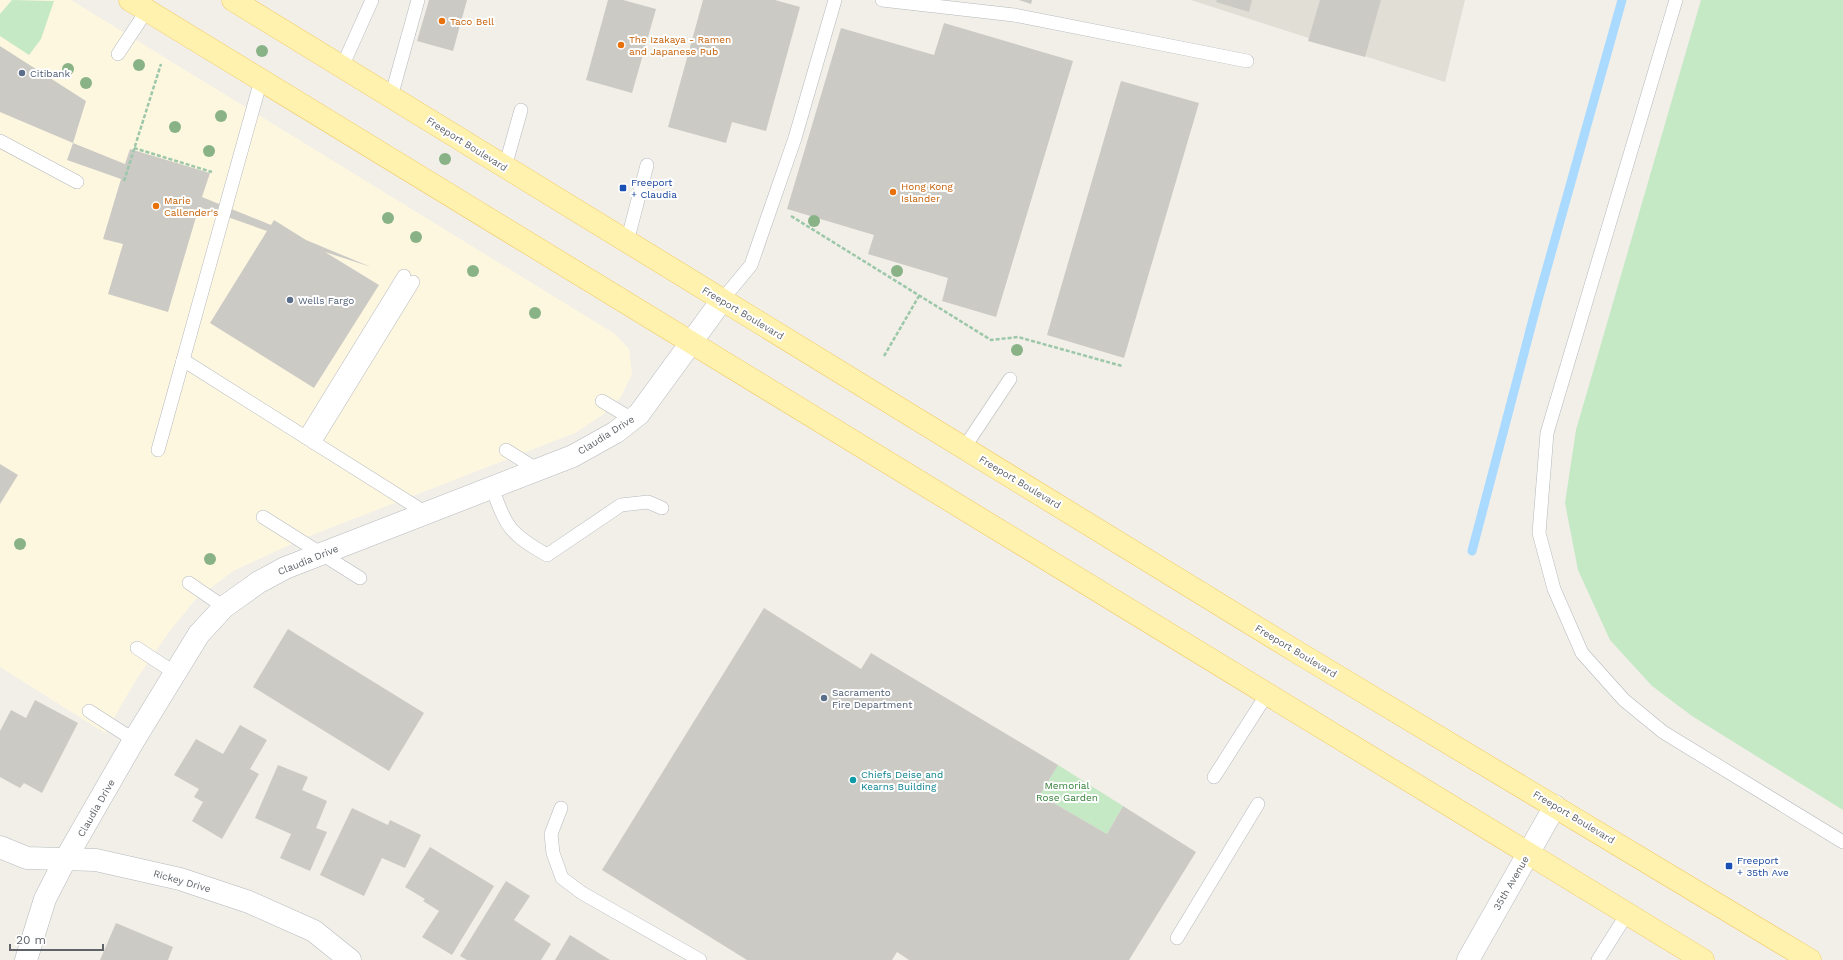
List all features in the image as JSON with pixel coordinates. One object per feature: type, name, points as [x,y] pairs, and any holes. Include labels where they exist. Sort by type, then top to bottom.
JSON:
[{"type":"main road","name":"Freeport Boulevard","points":[[232,0],[1297,652],[1810,960]]},
{"type":"main road","points":[[139,5],[1703,960]]},
{"type":"street","name":"Claudia Drive","points":[[26,960],[45,899],[65,860],[175,672],[199,634],[224,607],[259,582],[286,568],[573,456],[616,432],[639,414],[722,300]]},
{"type":"street","name":"35th Avenue","points":[[1468,960],[1555,806]]},
{"type":"street","name":"Rickey Drive","points":[[0,847],[28,858],[96,860],[180,878],[249,902],[314,931],[350,960]]},
{"type":"lane","points":[[342,67],[372,0]]},
{"type":"lane","points":[[391,97],[418,0]]},
{"type":"lane","points":[[722,300],[751,265],[795,138],[835,0]]},
{"type":"lane","points":[[882,0],[1014,15],[1247,61]]},
{"type":"lane","points":[[1676,0],[1547,433],[1539,533],[1554,589],[1582,653],[1624,700],[1663,732],[1843,842]]},
{"type":"lane","points":[[118,54],[139,5]]},
{"type":"lane","points":[[158,450],[261,80]]},
{"type":"lane","points":[[505,167],[521,110]]},
{"type":"lane","points":[[0,141],[76,182]]},
{"type":"lane","points":[[627,242],[647,165]]},
{"type":"lane","points":[[309,440],[409,279]]},
{"type":"lane","points":[[183,360],[426,513]]},
{"type":"lane","points":[[964,448],[1010,379]]},
{"type":"lane","points":[[602,401],[632,419]]},
{"type":"lane","points":[[506,450],[538,470]]},
{"type":"lane","points":[[492,488],[504,520],[514,533],[547,555],[621,505],[648,502],[662,508]]},
{"type":"lane","points":[[263,517],[360,578]]},
{"type":"lane","points":[[189,583],[224,607]]},
{"type":"lane","points":[[137,648],[175,672]]},
{"type":"lane","points":[[1214,777],[1267,694]]},
{"type":"lane","points":[[89,711],[134,740]]},
{"type":"lane","points":[[1177,938],[1258,804]]},
{"type":"lane","points":[[561,808],[551,834],[553,853],[562,878],[582,893],[700,960]]},
{"type":"lane","points":[[1598,960],[1627,914]]},
{"type":"path","points":[[124,181],[161,64]]},
{"type":"path","points":[[134,148],[212,172]]},
{"type":"path","points":[[790,216],[991,340],[1018,338],[1122,366]]},
{"type":"path","points":[[884,356],[919,296]]},
{"type":"shaded area","points":[[0,0],[71,0],[615,334],[629,349],[632,374],[621,397],[604,414],[575,433],[307,537],[233,571],[195,600],[169,632],[136,680],[105,733],[0,667]]},
{"type":"shaded area","points":[[1191,0],[1465,0],[1445,82]]},
{"type":"green space","points":[[12,0],[54,1],[41,39],[29,55],[0,36],[0,14]]},
{"type":"green space","points":[[1701,0],[1843,0],[1843,810],[1692,716],[1652,686],[1610,640],[1578,570],[1565,503],[1576,430]]},
{"type":"green space","name":"Memorial Rose Garden","points":[[1058,765],[1123,806],[1107,834],[1040,795]]},
{"type":"building","name":"Taco Bell","points":[[429,0],[467,0],[453,51],[417,41]]},
{"type":"building","name":"The Izakaya - Ramen and Japanese Pub","points":[[608,0],[623,0],[656,9],[632,93],[586,80]]},
{"type":"building","points":[[703,0],[775,0],[800,7],[766,131],[732,122],[726,143],[668,127]]},
{"type":"building","points":[[1019,0],[1032,0],[1031,4]]},
{"type":"building","points":[[1217,0],[1252,0],[1249,12],[1216,2]]},
{"type":"building","points":[[1320,0],[1381,0],[1365,57],[1308,41]]},
{"type":"building","points":[[944,23],[1073,61],[996,317],[942,301],[948,278],[868,254],[874,235],[787,209],[841,28],[934,55]]},
{"type":"building","name":"Citibank","points":[[0,46],[86,101],[73,143],[0,112]]},
{"type":"building","points":[[1121,81],[1199,103],[1124,358],[1047,335]]},
{"type":"building","points":[[73,143],[125,164],[130,149],[210,173],[202,197],[271,225],[274,220],[306,240],[371,267],[325,252],[379,285],[314,388],[210,323],[267,231],[199,207],[168,312],[108,294],[123,244],[103,239],[121,179],[67,160]]},
{"type":"building","points":[[0,464],[18,475],[0,504]]},
{"type":"building","name":"Chiefs Deise and Kearns Building","points":[[764,608],[861,669],[871,653],[1058,765],[1040,795],[1107,834],[1123,806],[1196,852],[1129,960],[909,960],[897,952],[892,960],[747,960],[602,870]]},
{"type":"building","points":[[288,629],[424,713],[389,771],[253,687]]},
{"type":"building","points":[[35,700],[78,723],[42,793],[24,783],[20,788],[0,777],[0,731],[11,710],[26,718]]},
{"type":"building","points":[[240,725],[267,740],[250,769],[259,774],[222,839],[192,821],[203,802],[194,797],[199,789],[174,775],[196,739],[223,754]]},
{"type":"building","points":[[278,765],[308,777],[302,790],[327,801],[316,828],[327,832],[310,871],[280,858],[291,834],[255,818]]},
{"type":"building","points":[[352,808],[388,825],[390,820],[421,835],[405,868],[382,858],[364,896],[320,875]]},
{"type":"building","points":[[430,847],[494,886],[452,955],[422,937],[439,911],[423,901],[425,899],[405,887]]},
{"type":"building","points":[[506,881],[530,896],[514,920],[551,944],[541,960],[467,960],[460,956]]},
{"type":"building","points":[[116,923],[173,947],[168,960],[100,960]]},
{"type":"building","points":[[570,935],[610,960],[555,960]]},
{"type":"waterway","points":[[1472,551],[1538,300],[1622,0]]},
{"type":"place","name":"Taco Bell","points":[[442,21]]},
{"type":"place","name":"The Izakaya - Ramen and Japanese Pub","points":[[621,45]]},
{"type":"place","name":"Citibank","points":[[22,73]]},
{"type":"place","name":"Freeport + Claudia","points":[[623,188]]},
{"type":"place","name":"Hong Kong Islander","points":[[893,192]]},
{"type":"place","name":"Marie Callender's","points":[[156,206]]},
{"type":"place","name":"Wells Fargo","points":[[290,300]]},
{"type":"place","name":"Sacramento Fire Department","points":[[824,698]]},
{"type":"place","name":"Chiefs Deise and Kearns Building","points":[[853,780]]},
{"type":"place","name":"Freeport + 35th Ave","points":[[1729,866]]}]
